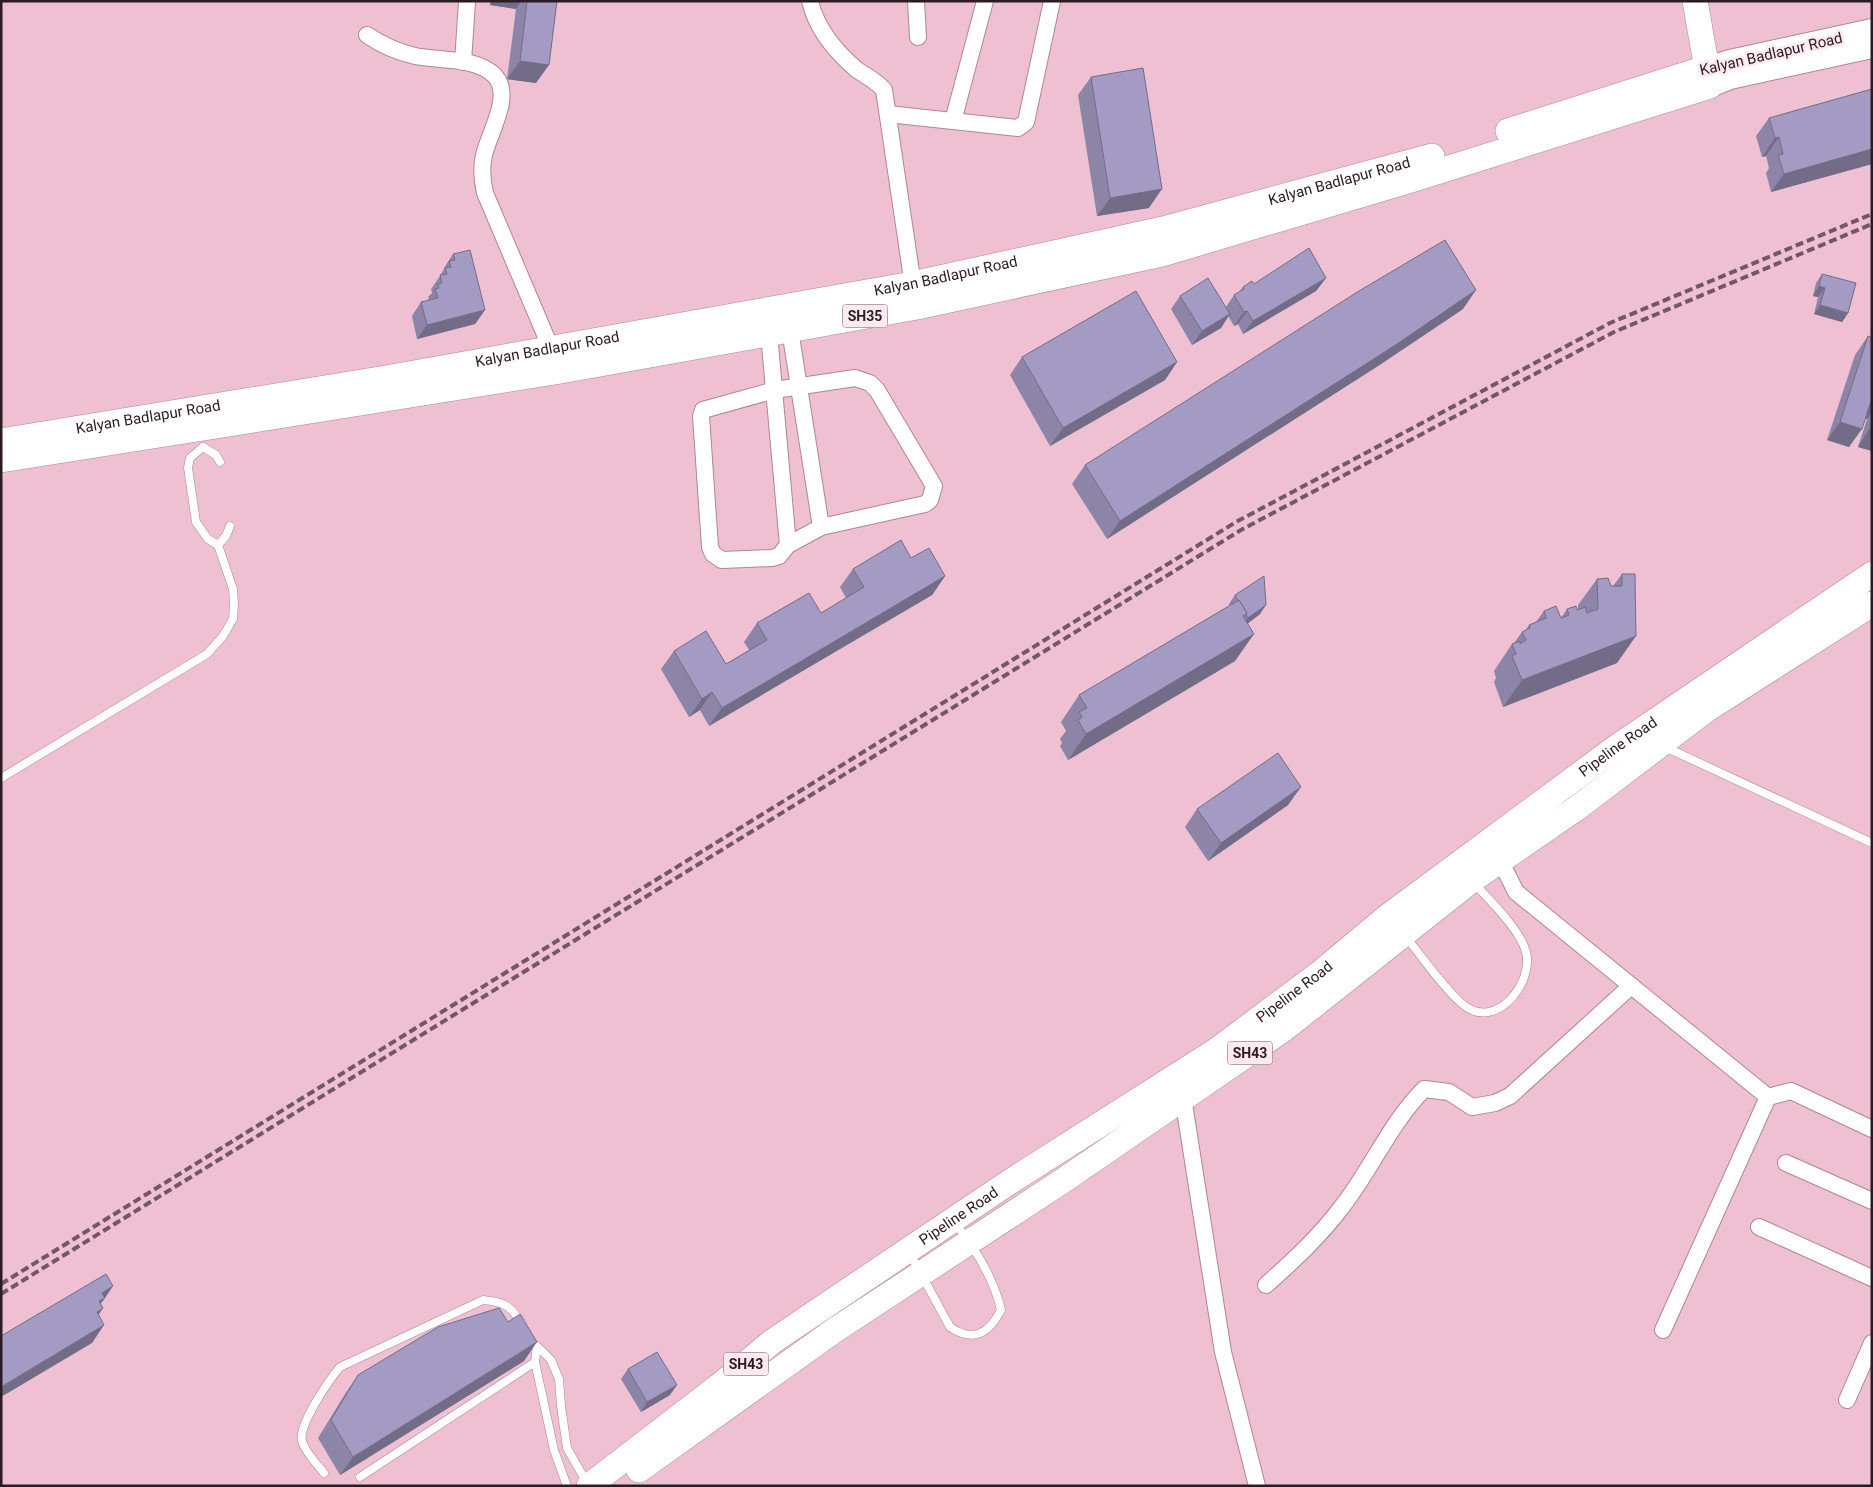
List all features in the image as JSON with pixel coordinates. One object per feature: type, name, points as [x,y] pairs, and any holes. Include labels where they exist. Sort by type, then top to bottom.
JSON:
[{"type":"main road","points":[[1695,1],[1708,77],[1730,78],[1872,47]]},
{"type":"main road","name":"Kalyan Badlapur Road","points":[[1,460],[210,426],[387,388],[551,349],[915,295],[1162,254],[1411,180],[1708,77],[1730,60],[1872,30]]},
{"type":"main road","name":"Kalyan Badlapur Road","points":[[387,388],[561,372],[780,332],[915,295]]},
{"type":"main road","name":"Kalyan Badlapur Road","points":[[1,441],[210,426]]},
{"type":"main road","name":"Pipeline Road","points":[[616,1486],[723,1396],[773,1341],[1008,1183],[1284,1030],[1397,925],[1495,851],[1577,808],[1653,736],[1872,574]]},
{"type":"main road","name":"Pipeline Road","points":[[1653,736],[1706,710],[1872,604]]},
{"type":"main road","name":"Pipeline Road","points":[[1397,925],[1472,880],[1495,851]]},
{"type":"main road","name":"Pipeline Road","points":[[589,1486],[723,1396],[835,1330],[970,1242],[1181,1087]]},
{"type":"street","points":[[464,62],[467,1]]},
{"type":"street","points":[[810,1],[815,20],[821,29],[855,68],[878,83],[884,90],[915,295]]},
{"type":"street","points":[[916,1],[918,37]]},
{"type":"street","points":[[953,121],[985,1]]},
{"type":"street","points":[[888,114],[1018,128],[1026,122],[1052,1]]},
{"type":"street","points":[[367,35],[384,47],[415,56],[464,62],[491,72],[499,81],[503,95],[484,157],[482,177],[485,193],[561,372]]},
{"type":"street","points":[[780,332],[797,386],[821,527]]},
{"type":"street","points":[[780,332],[775,390],[788,545]]},
{"type":"street","points":[[855,378],[870,383],[877,390],[934,486],[930,500],[925,504],[821,527],[788,545],[779,556],[772,558],[722,560],[713,554],[710,547],[702,413],[706,409],[775,390],[855,378]]},
{"type":"street","points":[[1495,851],[1506,876],[1516,892],[1768,1098]]},
{"type":"street","points":[[1266,1285],[1305,1251],[1342,1208],[1386,1135],[1407,1106],[1424,1089],[1450,1092],[1472,1107],[1495,1103],[1510,1096],[1631,986]]},
{"type":"street","points":[[1181,1087],[1223,1352],[1257,1486]]},
{"type":"street","points":[[1663,1330],[1768,1098],[1791,1091],[1872,1129]]},
{"type":"street","points":[[1786,1163],[1872,1201]]},
{"type":"street","points":[[1759,1227],[1872,1278]]},
{"type":"street","points":[[1847,1400],[1872,1343]]},
{"type":"lane","points":[[210,426],[216,455],[220,462]]},
{"type":"lane","points":[[1,778],[207,654],[223,636],[233,619],[233,589],[218,545],[208,539],[196,522],[188,468],[190,458],[210,426]]},
{"type":"lane","points":[[218,545],[226,536],[230,526]]},
{"type":"lane","points":[[1653,736],[1872,843]]},
{"type":"lane","points":[[1397,925],[1465,1006],[1480,1012],[1492,1012],[1507,1003],[1519,990],[1527,975],[1526,950],[1520,937],[1472,880]]},
{"type":"lane","points":[[908,1251],[950,1327],[961,1335],[975,1336],[993,1326],[1001,1310],[998,1294],[970,1242],[953,1221]]},
{"type":"lane","points":[[324,1473],[303,1442],[302,1432],[328,1381],[340,1367],[483,1300],[497,1301],[512,1308],[526,1330]]},
{"type":"lane","points":[[532,1338],[551,1360],[559,1379],[567,1448],[589,1486]]},
{"type":"lane","points":[[537,1346],[535,1362],[554,1450],[567,1486]]},
{"type":"lane","points":[[360,1477],[535,1362]]},
{"type":"building","points":[[527,1],[557,1],[549,65],[520,61]]},
{"type":"building","points":[[1143,68],[1162,189],[1110,198],[1091,77]]},
{"type":"building","points":[[1872,89],[1872,149],[1784,174],[1778,155],[1783,154],[1779,137],[1775,138],[1769,118]]},
{"type":"building","points":[[1445,240],[1476,290],[1394,346],[1120,521],[1085,465],[1359,291]]},
{"type":"building","points":[[1309,248],[1326,278],[1253,321],[1247,311],[1244,312],[1234,295],[1252,281],[1254,284]]},
{"type":"building","points":[[470,250],[485,310],[427,325],[421,302],[438,298],[435,289],[439,288],[438,284],[442,283],[440,275],[447,274],[445,268],[451,267],[449,261],[455,260],[453,254]]},
{"type":"building","points":[[1822,274],[1856,283],[1848,313],[1820,305],[1825,288],[1819,286]]},
{"type":"building","points":[[1208,278],[1230,314],[1202,331],[1180,296]]},
{"type":"building","points":[[1136,291],[1177,362],[1063,428],[1022,357]]},
{"type":"building","points":[[1868,336],[1872,338],[1872,398],[1862,429],[1840,422]]},
{"type":"building","points":[[901,540],[911,558],[929,548],[945,576],[722,708],[712,692],[702,699],[674,651],[706,631],[726,664],[767,640],[757,623],[809,593],[821,613],[864,587],[853,569]]},
{"type":"building","points":[[1622,574],[1635,574],[1636,636],[1522,680],[1512,656],[1516,654],[1512,644],[1520,641],[1520,644],[1526,640],[1522,632],[1530,628],[1529,625],[1546,618],[1544,611],[1556,606],[1561,618],[1569,615],[1567,609],[1576,606],[1577,610],[1585,607],[1587,613],[1598,609],[1597,579],[1608,578],[1611,586],[1622,586]]},
{"type":"building","points":[[1264,576],[1266,605],[1248,618],[1247,613],[1235,595]]},
{"type":"building","points":[[1239,600],[1247,613],[1243,616],[1254,634],[1086,734],[1078,720],[1082,717],[1079,712],[1087,708],[1079,695]]},
{"type":"building","points":[[1278,753],[1301,787],[1221,843],[1197,809]]},
{"type":"building","points":[[106,1274],[113,1286],[102,1293],[105,1298],[99,1301],[103,1308],[97,1312],[104,1325],[1,1387],[1,1336]]},
{"type":"building","points":[[499,1308],[508,1322],[520,1314],[537,1342],[353,1457],[331,1420],[358,1375],[438,1327]]},
{"type":"building","points":[[657,1352],[677,1385],[647,1402],[628,1369]]},
{"type":"railway","points":[[1,1284],[1236,522],[1610,323],[1872,214]]},
{"type":"railway","points":[[1,1294],[1241,530],[1614,332],[1872,224]]}]
